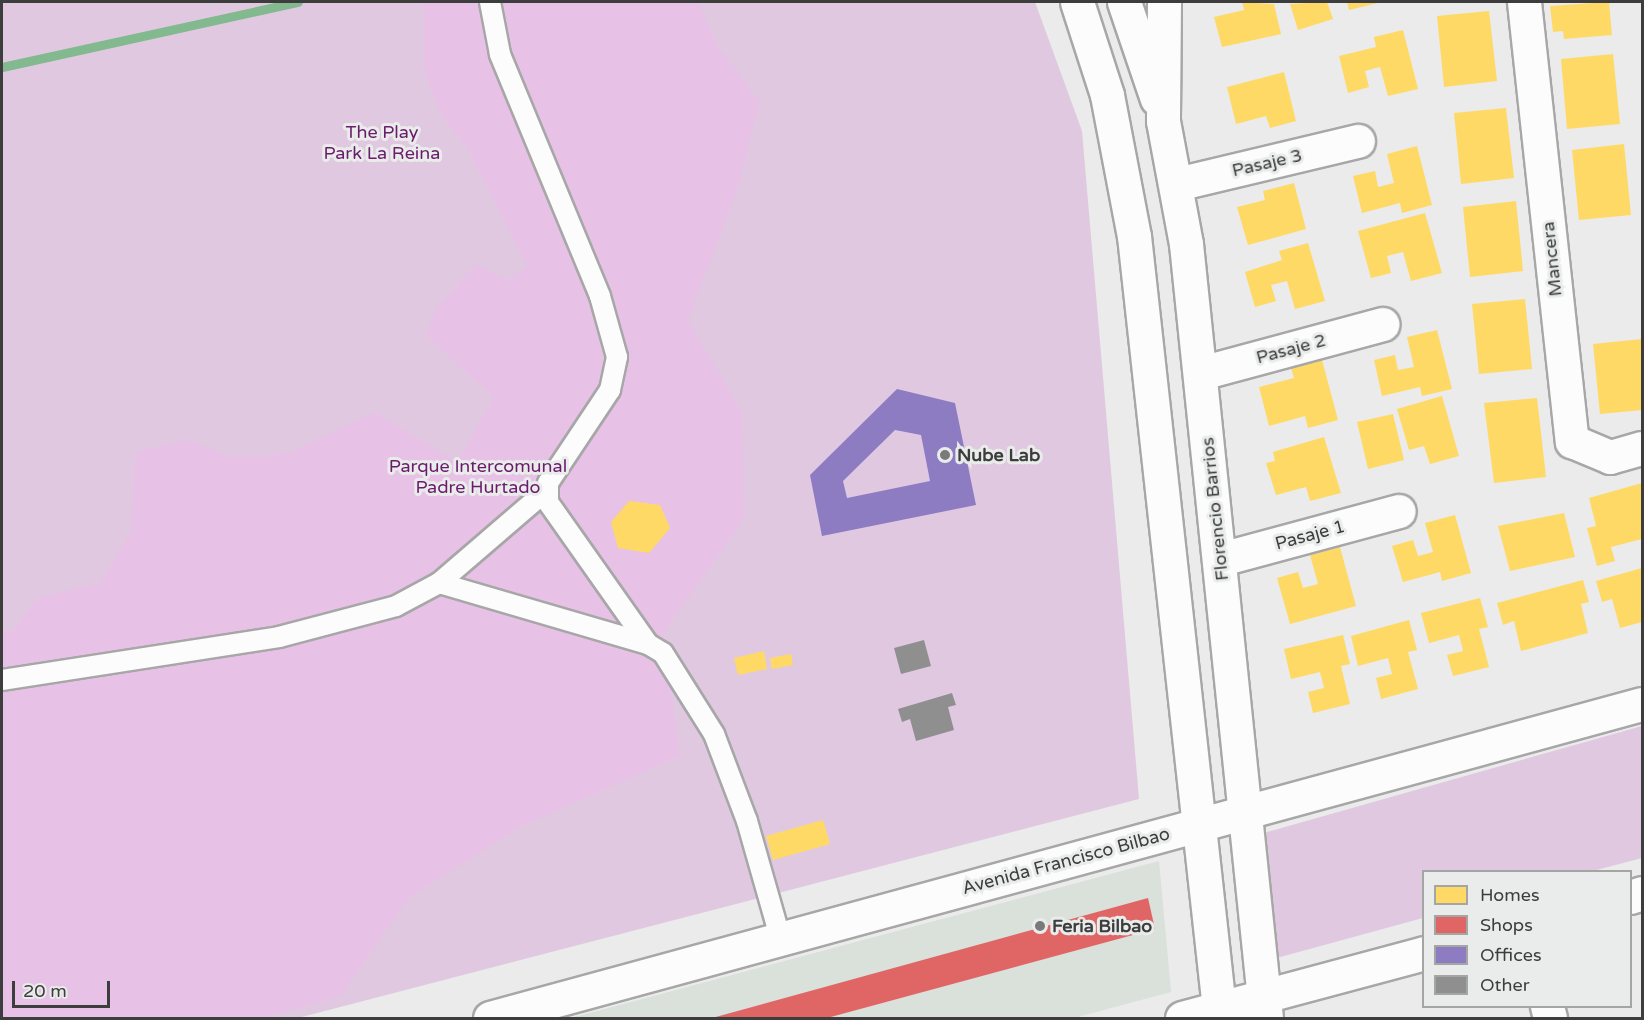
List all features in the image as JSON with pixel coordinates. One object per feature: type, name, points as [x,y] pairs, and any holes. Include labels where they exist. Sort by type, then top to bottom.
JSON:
[{"type":"main road","points":[[1077,2],[1107,95],[1134,236],[1219,1014]]},
{"type":"main road","points":[[1124,2],[1163,121]]},
{"type":"main road","name":"Florencio Barrios","points":[[1164,2],[1163,121],[1177,184],[1201,373],[1264,1008]]},
{"type":"main road","name":"Mancera","points":[[1524,2],[1572,441],[1610,458],[1642,448]]},
{"type":"main road","name":"Pasaje 3","points":[[1177,184],[1358,141]]},
{"type":"main road","name":"Pasaje 2","points":[[1201,373],[1382,324]]},
{"type":"main road","name":"Pasaje 1","points":[[1221,559],[1399,510]]},
{"type":"main road","name":"Avenida Francisco Bilbao","points":[[490,1018],[1642,704]]},
{"type":"main road","points":[[1182,1018],[1264,1008],[1422,954]]},
{"type":"lane","points":[[2,680],[279,637],[396,606],[439,583],[546,491],[610,390],[617,357],[600,296],[500,54],[490,2]]},
{"type":"lane","points":[[546,491],[648,644]]},
{"type":"lane","points":[[439,583],[648,644],[663,653],[714,734],[749,828],[781,940]]},
{"type":"shaded area","name":"Feria Bilbao","points":[[1159,861],[1171,992],[1074,1018],[571,1018]]},
{"type":"green space","name":"Parque Intercomunal Padre Hurtado","points":[[2,2],[1035,2],[1082,131],[1139,799],[298,1018],[2,1018]]},
{"type":"green space","points":[[424,2],[698,2],[719,48],[760,101],[738,187],[688,320],[742,412],[744,519],[663,634],[680,756],[520,827],[409,898],[340,997],[260,1018],[2,1018],[2,631],[13,631],[37,598],[100,583],[131,531],[136,451],[188,440],[231,457],[287,454],[375,412],[457,462],[494,397],[426,336],[435,309],[476,264],[508,280],[527,266],[469,151],[440,112],[424,70]]},
{"type":"green space","points":[[1642,726],[1642,858],[1597,870],[1422,870],[1422,918],[1273,959],[1260,834]]},
{"type":"building: Homes","points":[[1242,2],[1274,4],[1281,34],[1222,47],[1214,17],[1244,10]]},
{"type":"building: Homes","points":[[1327,2],[1333,19],[1298,30],[1290,4]]},
{"type":"building: Homes","points":[[1347,2],[1382,2],[1349,10]]},
{"type":"building: Homes","points":[[1609,2],[1612,35],[1564,39],[1563,31],[1553,32],[1550,6]]},
{"type":"building: Homes","points":[[1489,11],[1497,81],[1444,87],[1437,16]]},
{"type":"building: Homes","points":[[1403,30],[1418,89],[1388,96],[1380,67],[1365,71],[1369,87],[1348,93],[1339,56],[1376,47],[1374,37]]},
{"type":"building: Homes","points":[[1613,54],[1620,124],[1567,129],[1561,59]]},
{"type":"building: Homes","points":[[1284,72],[1296,121],[1270,128],[1266,116],[1236,124],[1227,87]]},
{"type":"building: Homes","points":[[1506,108],[1514,178],[1461,184],[1454,113]]},
{"type":"building: Homes","points":[[1624,144],[1631,215],[1579,220],[1572,150]]},
{"type":"building: Homes","points":[[1417,146],[1432,205],[1402,213],[1400,203],[1362,213],[1353,176],[1375,171],[1378,187],[1394,183],[1387,154]]},
{"type":"building: Homes","points":[[1294,183],[1306,229],[1248,245],[1237,207],[1265,200],[1263,191]]},
{"type":"building: Homes","points":[[1516,201],[1523,271],[1470,277],[1463,207]]},
{"type":"building: Homes","points":[[1425,213],[1442,273],[1411,281],[1403,252],[1387,256],[1391,273],[1371,278],[1358,231]]},
{"type":"building: Homes","points":[[1308,243],[1325,301],[1295,309],[1287,281],[1271,285],[1276,301],[1255,307],[1245,272],[1282,260],[1279,251]]},
{"type":"building: Homes","points":[[1525,299],[1532,369],[1479,374],[1472,304]]},
{"type":"building: Homes","points":[[1437,330],[1452,389],[1422,396],[1420,387],[1382,396],[1374,360],[1395,355],[1398,370],[1414,367],[1407,337]]},
{"type":"building: Homes","points":[[1642,339],[1642,410],[1600,414],[1593,344]]},
{"type":"building: Homes","points":[[1322,360],[1338,420],[1308,428],[1305,416],[1269,426],[1259,387],[1294,378],[1291,368]]},
{"type":"building: Homes","points":[[1442,396],[1459,456],[1430,464],[1424,446],[1409,450],[1397,409]]},
{"type":"building: Homes","points":[[1537,398],[1546,477],[1494,483],[1484,403]]},
{"type":"building: Homes","points":[[1393,414],[1404,460],[1368,469],[1357,422]]},
{"type":"building: Homes","points":[[1324,437],[1341,493],[1310,501],[1306,487],[1276,495],[1266,463],[1275,461],[1273,452]]},
{"type":"building: Homes","points":[[1642,483],[1642,539],[1611,547],[1615,561],[1597,566],[1587,528],[1596,526],[1589,498]]},
{"type":"building: Homes","points":[[629,501],[660,505],[670,528],[649,553],[618,548],[611,522]]},
{"type":"building: Homes","points":[[1564,513],[1575,557],[1510,571],[1498,526]]},
{"type":"building: Homes","points":[[1455,515],[1471,573],[1442,581],[1440,572],[1403,582],[1392,546],[1413,540],[1418,556],[1433,552],[1425,523]]},
{"type":"building: Homes","points":[[1340,547],[1356,606],[1290,624],[1277,578],[1298,572],[1303,588],[1318,584],[1310,555]]},
{"type":"building: Homes","points":[[1642,568],[1642,622],[1620,628],[1612,599],[1602,602],[1596,581]]},
{"type":"building: Homes","points":[[1583,580],[1589,602],[1581,604],[1588,633],[1521,651],[1514,621],[1503,625],[1497,603]]},
{"type":"building: Homes","points":[[1480,598],[1488,627],[1479,629],[1489,667],[1453,676],[1447,655],[1463,651],[1459,635],[1429,643],[1421,613]]},
{"type":"building: Homes","points":[[1409,620],[1417,650],[1408,652],[1418,689],[1381,699],[1376,678],[1392,674],[1388,658],[1358,666],[1351,636]]},
{"type":"building: Homes","points":[[1343,635],[1350,664],[1341,666],[1350,704],[1313,713],[1308,692],[1324,688],[1320,672],[1291,679],[1284,649]]},
{"type":"building: Homes","points":[[764,651],[767,669],[738,675],[734,658]]},
{"type":"building: Homes","points":[[791,654],[793,665],[772,669],[770,658]]},
{"type":"building: Homes","points":[[823,820],[830,844],[773,860],[766,836]]},
{"type":"building: Shops","points":[[1148,898],[1155,929],[827,1018],[712,1018]]},
{"type":"building: Offices","name":"Nube Lab","points":[[897,389],[955,403],[976,505],[822,536],[810,475]],"holes":[[[895,430],[921,435],[930,481],[847,498],[843,481]]]},
{"type":"building: Other","points":[[924,640],[931,666],[901,674],[894,648]]},
{"type":"building: Other","points":[[952,693],[956,705],[948,707],[954,730],[916,741],[910,719],[902,722],[898,709]]},
{"type":"waterway","points":[[2,67],[298,2]]},
{"type":"place","name":"Nube Lab","points":[[945,455]]},
{"type":"place","name":"Feria Bilbao","points":[[1040,926]]},
{"type":"park label","name":"The Play Park La Reina","points":[[382,143]]}]
